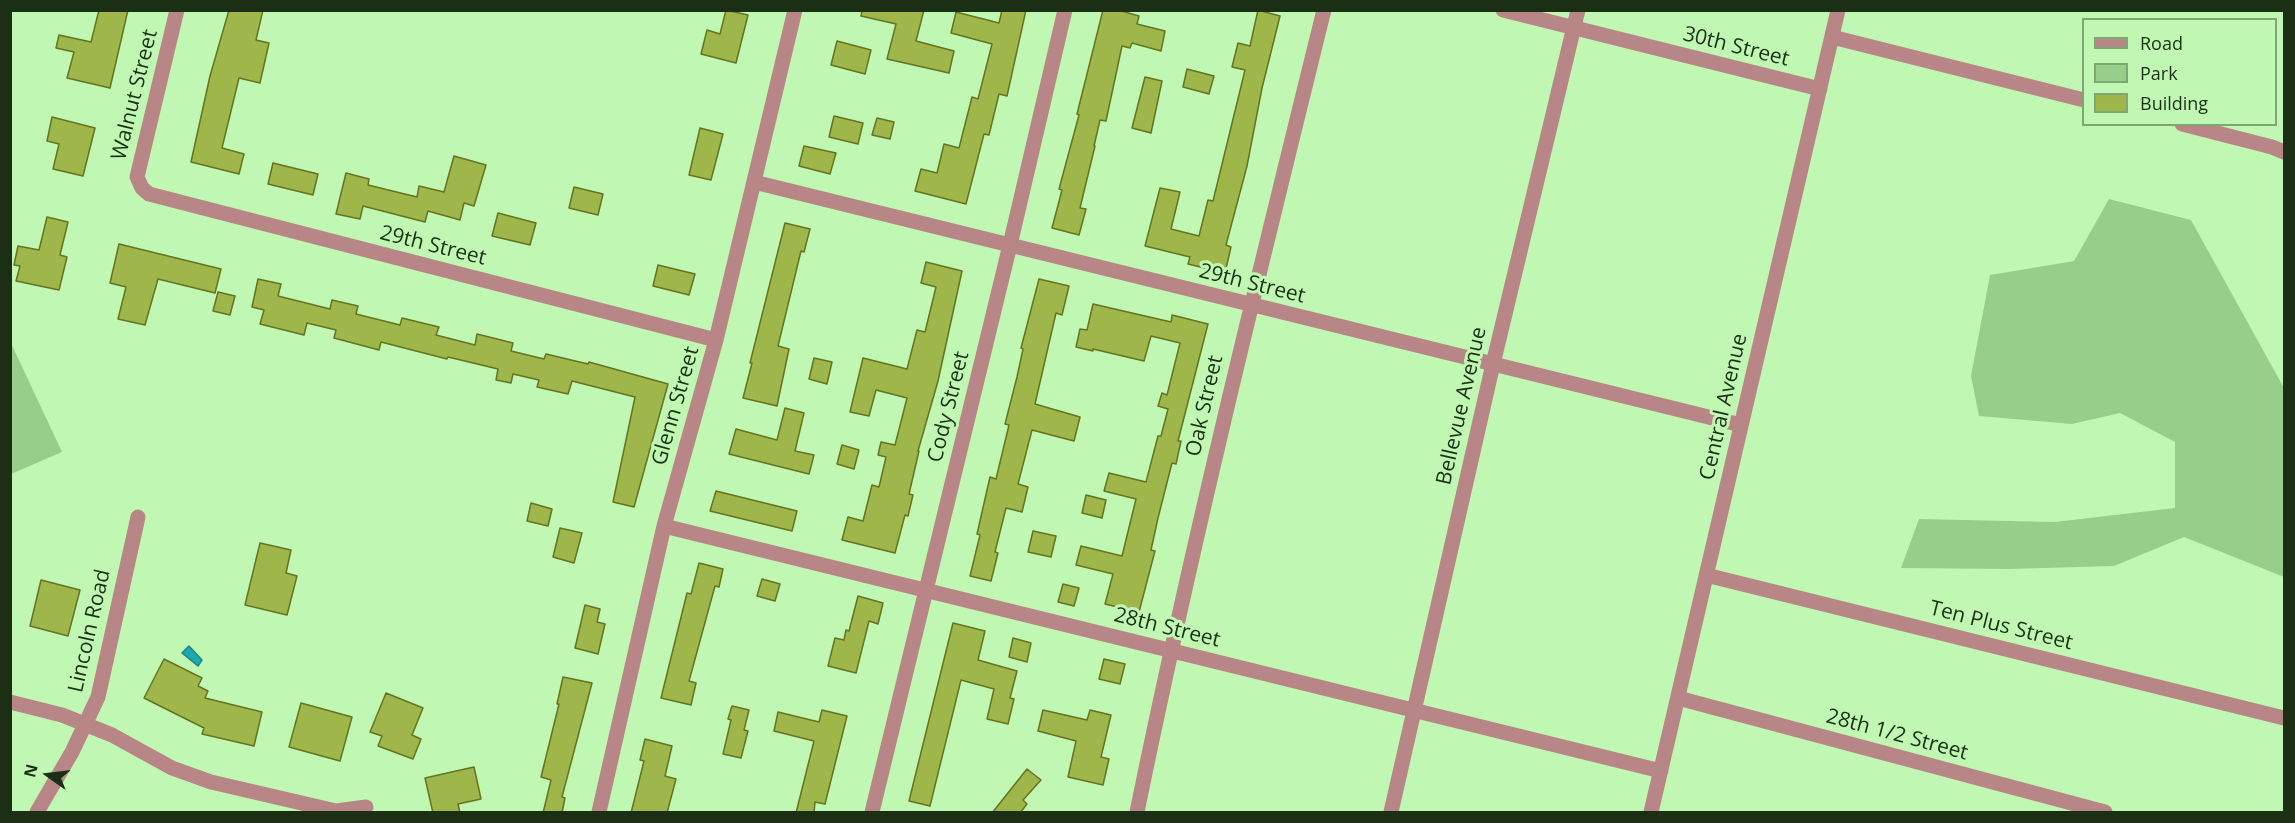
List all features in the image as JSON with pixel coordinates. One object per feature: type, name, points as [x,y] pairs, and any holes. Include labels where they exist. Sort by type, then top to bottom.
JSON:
[{"type":"street","name":"Walnut Street","points":[[142,188],[137,177],[177,10]]},
{"type":"street","name":"Glenn Street","points":[[599,813],[664,526],[716,340],[795,10]]},
{"type":"street","name":"Cody Street","points":[[872,813],[1065,10]]},
{"type":"street","name":"Oak Street","points":[[1137,813],[1170,650],[1324,10]]},
{"type":"street","name":"30th Street","points":[[1503,10],[1820,89]]},
{"type":"street","name":"Bellevue Avenue","points":[[1391,813],[1493,364],[1578,10]]},
{"type":"street","name":"Central Avenue","points":[[1651,813],[1838,10]]},
{"type":"street","points":[[1832,37],[2082,100]]},
{"type":"street","points":[[2190,126],[2284,152]]},
{"type":"street","name":"29th Street","points":[[754,182],[1741,425]]},
{"type":"street","name":"29th Street","points":[[142,188],[149,194],[716,340]]},
{"type":"street","name":"Lincoln Road","points":[[37,813],[72,752],[98,697],[138,517]]},
{"type":"street","name":"28th Street","points":[[664,526],[1661,771]]},
{"type":"street","name":"Ten Plus Street","points":[[1706,574],[2284,718]]},
{"type":"street","name":"28th 1/2 Street","points":[[1678,698],[2105,813]]},
{"type":"street","points":[[10,702],[62,715],[85,724],[112,735],[172,768],[211,782],[336,811],[366,807]]},
{"type":"green space","points":[[2109,199],[2191,220],[2284,388],[2284,577],[2184,537],[2114,566],[2009,569],[1901,568],[1919,519],[2055,522],[2175,508],[2175,442],[2120,413],[2072,424],[1979,416],[1971,376],[1990,275],[2074,261]]},
{"type":"green space","points":[[10,341],[62,452],[11,474],[10,474]]},
{"type":"water","points":[[189,646],[202,660],[198,666],[182,653]]},
{"type":"building","points":[[99,10],[128,10],[110,88],[67,78],[74,52],[56,48],[59,35],[91,42]]},
{"type":"building","points":[[229,10],[263,10],[256,40],[269,43],[260,83],[239,78],[222,148],[244,154],[239,174],[191,162],[210,76]]},
{"type":"building","points":[[726,10],[748,15],[736,63],[701,54],[707,30],[720,34]]},
{"type":"building","points":[[862,10],[924,10],[916,41],[954,51],[949,73],[887,59],[896,24],[861,16]]},
{"type":"building","points":[[1002,10],[1026,10],[1007,96],[999,94],[989,135],[984,134],[966,204],[915,191],[921,169],[937,173],[944,144],[959,148],[972,97],[978,99],[992,44],[951,33],[956,12],[999,23]]},
{"type":"building","points":[[1103,10],[1118,10],[1139,16],[1137,24],[1165,31],[1161,51],[1132,43],[1130,48],[1122,46],[1106,121],[1100,120],[1094,146],[1080,208],[1086,209],[1079,235],[1052,228],[1062,190],[1059,189]]},
{"type":"building","points":[[1258,10],[1280,16],[1262,88],[1247,166],[1226,245],[1231,247],[1225,273],[1188,264],[1190,257],[1145,246],[1160,188],[1180,192],[1171,229],[1199,236],[1208,200],[1213,201],[1245,70],[1232,67],[1238,43],[1250,46]]},
{"type":"building","points":[[837,41],[871,50],[865,74],[831,65]]},
{"type":"building","points":[[1187,69],[1214,76],[1209,94],[1183,87]]},
{"type":"building","points":[[1145,77],[1162,81],[1151,133],[1132,128]]},
{"type":"building","points":[[834,116],[863,123],[858,144],[829,137]]},
{"type":"building","points":[[52,117],[95,128],[83,176],[53,169],[59,144],[47,141]]},
{"type":"building","points":[[877,118],[894,122],[890,139],[872,135]]},
{"type":"building","points":[[700,128],[723,134],[711,180],[689,175]]},
{"type":"building","points":[[804,146],[836,153],[830,174],[799,166]]},
{"type":"building","points":[[454,156],[486,165],[474,206],[464,203],[460,220],[428,211],[425,222],[363,206],[360,219],[336,214],[346,173],[369,179],[368,185],[417,197],[419,186],[444,192]]},
{"type":"building","points":[[273,163],[318,174],[313,195],[268,184]]},
{"type":"building","points":[[574,187],[603,194],[598,215],[569,208]]},
{"type":"building","points":[[498,213],[536,223],[530,245],[492,236]]},
{"type":"building","points":[[47,217],[68,222],[60,255],[67,257],[59,290],[16,281],[20,266],[14,265],[18,246],[39,250]]},
{"type":"building","points":[[785,223],[810,229],[804,252],[801,251],[778,346],[789,349],[777,406],[743,398]]},
{"type":"building","points":[[119,244],[221,269],[215,293],[158,279],[145,325],[118,319],[126,287],[110,283]]},
{"type":"building","points":[[926,262],[962,271],[938,381],[918,451],[909,494],[913,495],[895,553],[842,540],[848,517],[863,521],[872,485],[879,487],[886,457],[878,455],[881,442],[895,445],[907,398],[876,390],[869,416],[850,412],[863,358],[907,369],[917,330],[925,332],[936,287],[921,283]]},
{"type":"building","points":[[658,265],[695,274],[689,295],[653,286]]},
{"type":"building","points":[[258,279],[281,284],[278,296],[330,309],[332,300],[358,306],[356,314],[400,325],[402,318],[439,327],[436,335],[475,345],[477,334],[513,343],[511,351],[544,359],[546,354],[588,364],[589,362],[668,384],[634,507],[613,502],[635,397],[572,381],[568,394],[537,387],[539,380],[513,374],[511,383],[496,380],[498,369],[381,342],[379,350],[334,338],[336,330],[307,323],[304,335],[260,324],[264,310],[252,307]]},
{"type":"building","points":[[1039,279],[1069,286],[1062,315],[1056,313],[1035,404],[1080,417],[1074,441],[1032,430],[1018,484],[1028,487],[1022,512],[1006,508],[995,552],[998,553],[991,581],[970,576],[990,477],[996,479],[1009,425],[1005,424]]},
{"type":"building","points":[[218,292],[235,296],[230,315],[213,311]]},
{"type":"building","points":[[1093,304],[1171,322],[1172,315],[1208,324],[1178,441],[1181,441],[1176,464],[1172,463],[1158,518],[1151,550],[1155,551],[1139,612],[1105,604],[1113,574],[1076,565],[1081,546],[1122,556],[1136,499],[1104,491],[1109,473],[1146,482],[1168,409],[1158,406],[1162,393],[1167,395],[1180,343],[1151,336],[1144,361],[1076,347],[1080,329],[1087,330]]},
{"type":"building","points":[[814,358],[832,362],[827,384],[809,379]]},
{"type":"building","points":[[785,408],[804,413],[795,451],[814,455],[809,474],[729,454],[736,429],[777,440]]},
{"type":"building","points":[[842,445],[859,450],[854,469],[837,464]]},
{"type":"building","points":[[716,491],[797,511],[792,531],[710,511]]},
{"type":"building","points":[[1086,495],[1106,500],[1102,518],[1082,513]]},
{"type":"building","points":[[531,503],[552,509],[548,526],[527,521]]},
{"type":"building","points":[[560,528],[582,533],[574,563],[553,557]]},
{"type":"building","points":[[1033,531],[1056,536],[1051,557],[1028,552]]},
{"type":"building","points":[[260,543],[291,550],[286,573],[297,576],[287,615],[245,605]]},
{"type":"building","points":[[699,563],[723,569],[719,587],[715,586],[689,681],[696,683],[691,705],[661,698],[687,593],[691,594]]},
{"type":"building","points":[[762,579],[780,584],[775,601],[757,596]]},
{"type":"building","points":[[41,580],[80,590],[68,636],[30,626]]},
{"type":"building","points":[[1063,584],[1079,588],[1074,606],[1058,602]]},
{"type":"building","points":[[858,596],[883,603],[878,624],[869,621],[856,673],[828,666],[835,638],[844,640],[846,630],[849,631]]},
{"type":"building","points":[[585,605],[600,609],[597,622],[605,624],[598,654],[575,648]]},
{"type":"building","points":[[953,623],[985,631],[978,660],[1017,671],[1010,698],[1014,699],[1008,724],[987,719],[994,689],[961,680],[930,806],[909,801]]},
{"type":"building","points":[[1013,638],[1031,643],[1027,662],[1009,657]]},
{"type":"building","points":[[164,659],[202,678],[198,686],[208,691],[205,698],[262,712],[254,746],[202,734],[204,728],[144,698]]},
{"type":"building","points":[[1104,659],[1125,664],[1120,684],[1099,679]]},
{"type":"building","points":[[563,677],[592,683],[562,797],[565,798],[562,813],[543,813],[551,780],[541,777],[559,704],[557,704]]},
{"type":"building","points":[[386,693],[423,708],[412,735],[421,739],[413,759],[378,746],[382,736],[370,732]]},
{"type":"building","points":[[301,703],[352,717],[340,761],[289,747]]},
{"type":"building","points":[[732,706],[749,710],[744,730],[748,731],[741,758],[723,754]]},
{"type":"building","points":[[822,710],[847,716],[825,804],[815,802],[814,813],[796,813],[814,741],[774,731],[778,712],[819,722]]},
{"type":"building","points":[[1043,710],[1087,720],[1090,710],[1111,715],[1101,757],[1109,759],[1103,785],[1068,777],[1076,741],[1038,731]]},
{"type":"building","points":[[645,739],[672,746],[665,776],[676,779],[667,813],[631,813],[644,761],[640,760]]},
{"type":"building","points":[[474,767],[481,799],[458,804],[460,813],[433,813],[425,778]]},
{"type":"building","points":[[1027,769],[1041,780],[1023,800],[1027,804],[1020,813],[992,813]]}]
